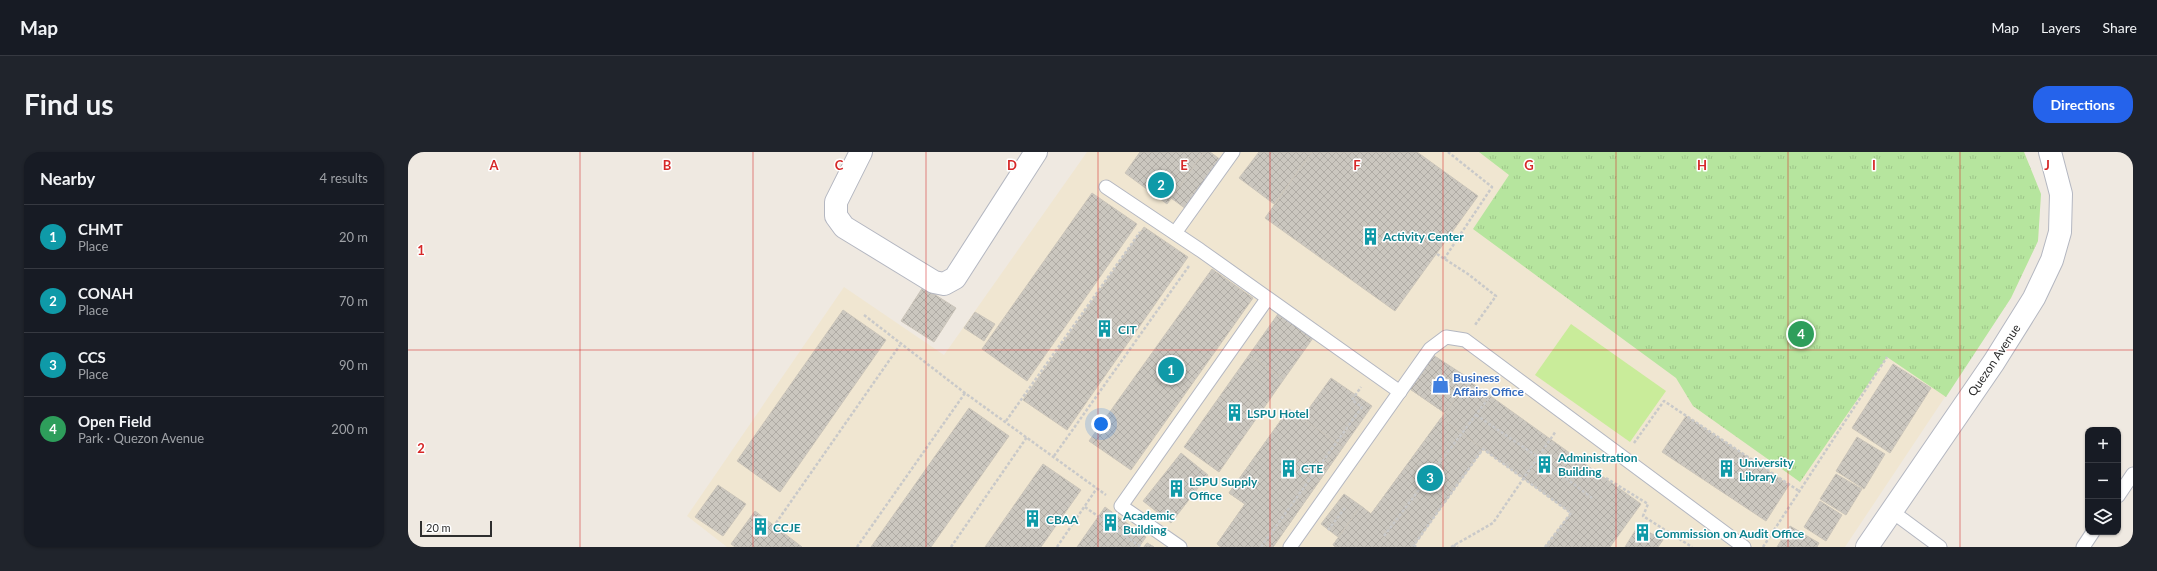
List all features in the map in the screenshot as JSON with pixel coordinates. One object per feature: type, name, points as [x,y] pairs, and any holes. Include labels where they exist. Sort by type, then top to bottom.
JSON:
[{"type":"main road","points":[[853,154],[836,202],[836,216],[844,227],[934,282],[944,284],[955,278],[1036,152]]},
{"type":"main road","name":"Quezon Avenue","points":[[1867,547],[1890,510],[1994,362],[2034,298],[2052,260],[2060,232],[2061,194],[2050,152]]},
{"type":"lane","points":[[1175,233],[1233,152]]},
{"type":"lane","points":[[1106,187],[1200,250],[1400,392]]},
{"type":"lane","points":[[1180,547],[1121,506],[1267,299]]},
{"type":"lane","points":[[1290,547],[1430,349],[1446,337],[1465,340],[1744,547]]},
{"type":"lane","points":[[2121,492],[2133,474]]},
{"type":"lane","points":[[1890,510],[1940,547]]},
{"type":"lane","points":[[2083,547],[2091,535]]},
{"type":"path","points":[[1444,259],[1492,186],[1448,152]]},
{"type":"path","points":[[1006,421],[1150,217]]},
{"type":"path","points":[[1054,456],[1200,250]]},
{"type":"path","points":[[1437,254],[1468,274],[1496,296],[1465,340]]},
{"type":"path","points":[[864,315],[900,345],[1121,506]]},
{"type":"path","points":[[776,523],[900,345]]},
{"type":"path","points":[[1763,547],[1887,357]]},
{"type":"path","points":[[1261,547],[1362,407],[1352,400],[1371,372]]},
{"type":"path","points":[[1384,536],[1508,373]]},
{"type":"path","points":[[856,547],[965,393]]},
{"type":"path","points":[[1623,458],[1664,401],[1738,448],[1799,491]]},
{"type":"path","points":[[1476,414],[1538,457],[1592,498]]},
{"type":"path","points":[[1451,547],[1493,523],[1566,416]]},
{"type":"path","points":[[951,547],[1027,437]]},
{"type":"path","points":[[1416,547],[1414,545],[1483,450],[1571,512],[1545,547]]},
{"type":"path","points":[[1606,478],[1648,504],[1644,516],[1692,547]]},
{"type":"path","points":[[1057,547],[1097,488]]},
{"type":"path","points":[[1085,507],[1141,547]]},
{"type":"path","points":[[1323,536],[1345,508]]},
{"type":"path","points":[[1454,547],[1455,545],[1458,547]]},
{"type":"shaded area","points":[[1087,152],[2024,152],[2041,194],[2038,241],[2011,298],[1845,547],[727,547],[687,516],[844,287],[944,355]]},
{"type":"green space","points":[[1479,152],[2024,152],[2041,194],[2038,241],[2011,298],[1946,397],[1887,357],[1800,482],[1693,406],[1676,378],[1473,229],[1509,175]]},
{"type":"green space","points":[[1571,324],[1666,391],[1630,442],[1535,375]]},
{"type":"building","points":[[1140,152],[1204,152],[1167,204],[1125,173]]},
{"type":"building","points":[[1204,152],[1210,152],[1221,160],[1186,209],[1171,198]]},
{"type":"building","points":[[1259,152],[1312,152],[1274,204],[1239,178]]},
{"type":"building","name":"Activity Center","points":[[1312,152],[1417,152],[1478,196],[1395,311],[1265,218]]},
{"type":"building","points":[[1092,193],[1137,224],[1027,381],[982,349]]},
{"type":"building","name":"CIT","points":[[1144,227],[1188,257],[1067,430],[1023,400]]},
{"type":"building","points":[[1212,269],[1253,298],[1131,470],[1089,441]]},
{"type":"building","points":[[923,287],[956,308],[934,342],[901,321]]},
{"type":"building","points":[[843,310],[886,340],[780,492],[737,461]]},
{"type":"building","points":[[975,312],[995,324],[984,341],[964,328]]},
{"type":"building","points":[[1278,314],[1313,338],[1284,379],[1249,355]]},
{"type":"building","name":"LSPU Hotel","points":[[1249,355],[1284,379],[1219,472],[1184,447]]},
{"type":"building","name":"Administration Building","points":[[1433,355],[1641,504],[1610,547],[1545,547],[1571,513],[1483,449],[1414,545],[1416,547],[1336,547],[1333,545],[1361,506],[1371,514],[1445,413],[1410,389]]},
{"type":"building","name":"Business Affairs Office","points":[[1433,355],[1470,379],[1445,413],[1410,389]]},
{"type":"building","points":[[1893,364],[1931,388],[1890,453],[1852,428]]},
{"type":"building","name":"CTE","points":[[1331,378],[1372,406],[1273,547],[1221,547],[1217,544],[1245,504],[1229,493],[1289,409],[1302,418]]},
{"type":"building","points":[[969,408],[1009,436],[931,547],[871,547]]},
{"type":"building","name":"CTE","points":[[1289,409],[1343,447],[1273,547],[1221,547],[1217,544],[1245,504],[1229,493]]},
{"type":"building","name":"University Library","points":[[1686,416],[1789,485],[1766,521],[1662,452]]},
{"type":"building","points":[[1441,418],[1483,449],[1414,545],[1416,547],[1336,547],[1333,545],[1361,506],[1371,514]]},
{"type":"building","points":[[1857,437],[1885,454],[1864,489],[1836,471]]},
{"type":"building","name":"LSPU Supply Office","points":[[1181,453],[1208,475],[1171,523],[1143,501]]},
{"type":"building","name":"CBAA","points":[[1043,464],[1081,490],[1041,547],[985,547]]},
{"type":"building","points":[[1836,474],[1862,489],[1846,515],[1820,499]]},
{"type":"building","points":[[718,485],[746,504],[723,536],[695,517]]},
{"type":"building","points":[[1344,494],[1361,506],[1338,537],[1321,524]]},
{"type":"building","points":[[1820,501],[1842,515],[1826,541],[1804,527]]},
{"type":"building","name":"Academic Building","points":[[1105,507],[1146,537],[1139,547],[1077,547]]},
{"type":"building","name":"CCJE","points":[[755,511],[802,547],[735,547],[731,544]]},
{"type":"building","name":"Commission on Audit Office","points":[[1638,526],[1663,540],[1658,547],[1625,547]]},
{"type":"building","points":[[1790,526],[1819,543],[1817,547],[1777,547]]},
{"type":"building","points":[[1147,543],[1154,547],[1144,547]]},
{"type":"building","points":[[1147,543],[1154,547],[1144,547]]},
{"type":"place","name":"CONAH","points":[[1161,185]]},
{"type":"place","name":"Activity Center","points":[[1370,236]]},
{"type":"place","name":"CIT","points":[[1105,329]]},
{"type":"place","name":"Open Field","points":[[1801,334]]},
{"type":"place","name":"CHMT","points":[[1171,370]]},
{"type":"place","name":"Business Affairs Office","points":[[1440,384]]},
{"type":"place","name":"LSPU Hotel","points":[[1234,413]]},
{"type":"place","name":"Administration Building","points":[[1545,464]]},
{"type":"place","name":"CTE","points":[[1288,468]]},
{"type":"place","name":"University Library","points":[[1726,469]]},
{"type":"place","name":"CCS","points":[[1430,478]]},
{"type":"place","name":"LSPU Supply Office","points":[[1176,488]]},
{"type":"place","name":"CBAA","points":[[1033,519]]},
{"type":"place","name":"Academic Building","points":[[1110,522]]},
{"type":"place","name":"CCJE","points":[[760,527]]},
{"type":"place","name":"Commission on Audit Office","points":[[1642,533]]}]
